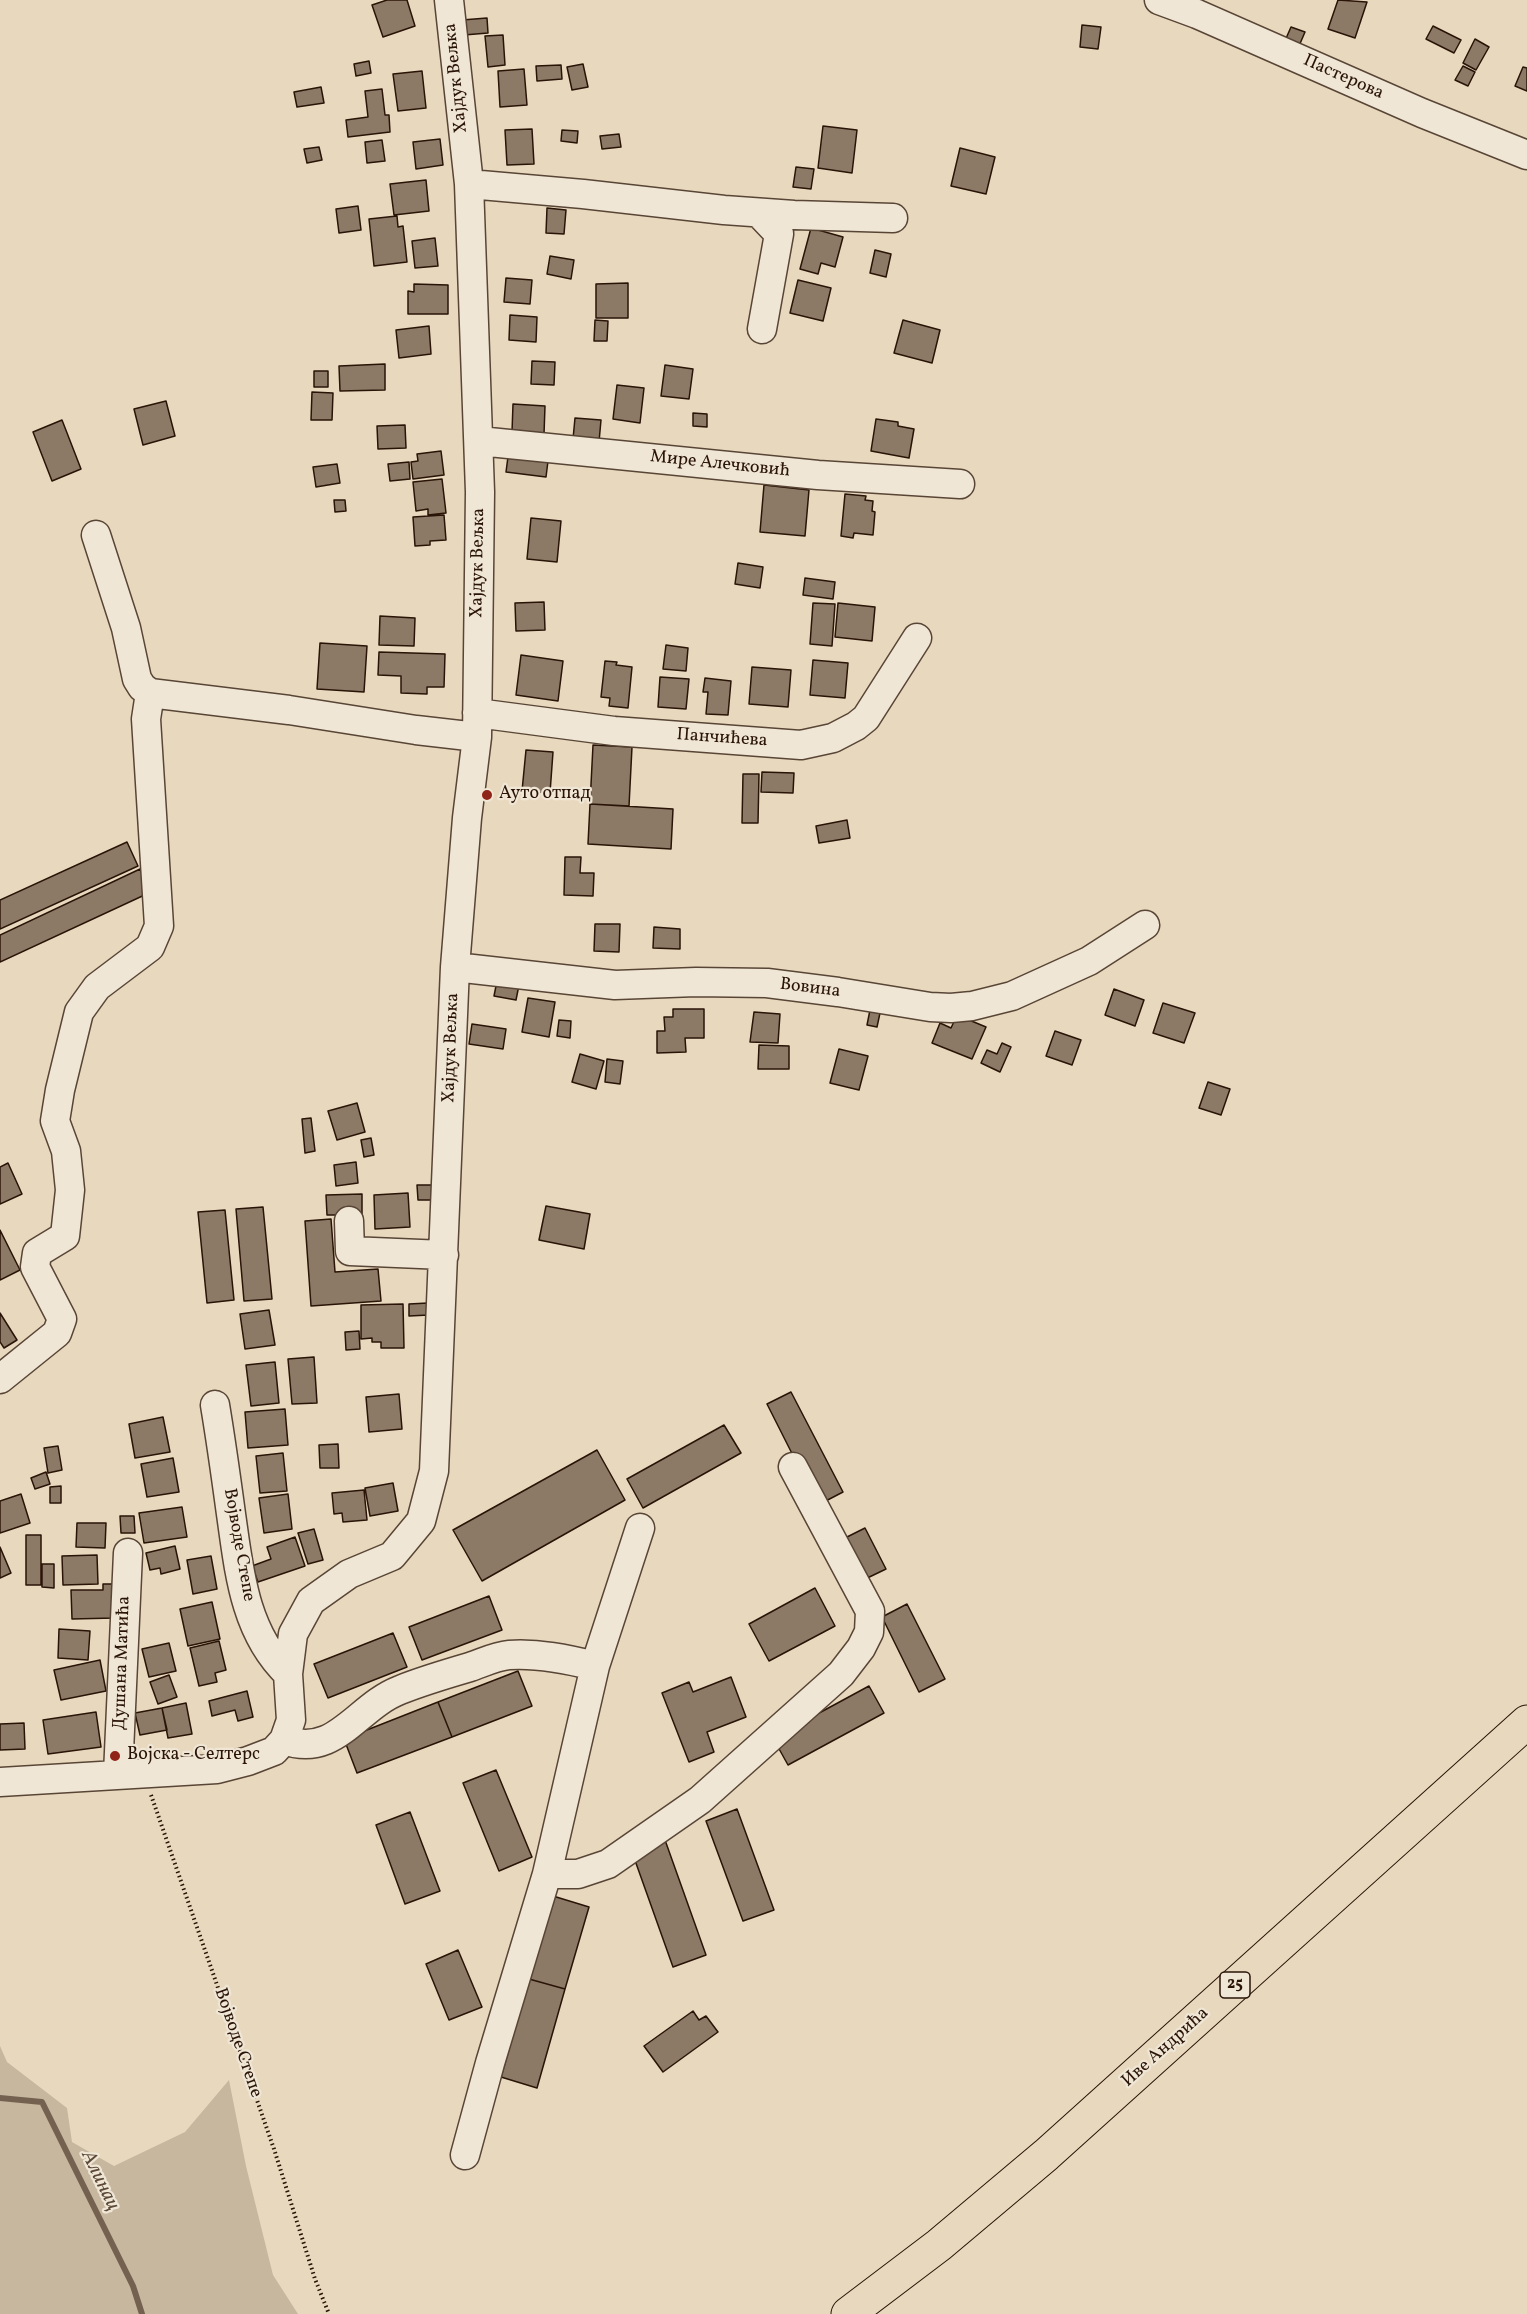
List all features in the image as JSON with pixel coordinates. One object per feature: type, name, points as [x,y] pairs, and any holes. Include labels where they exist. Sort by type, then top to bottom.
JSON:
[{"type":"main road","name":"Иве Андрића","points":[[848,2314],[939,2245],[1046,2155],[1527,1722]]},
{"type":"street","name":"Хајдук Вељка","points":[[284,1740],[291,1720],[288,1674],[293,1634],[310,1601],[349,1574],[392,1556],[421,1521],[434,1472],[455,967],[477,725],[479,441],[469,184],[449,0]]},
{"type":"street","name":"Пастерова","points":[[1159,0],[1197,14],[1422,113],[1527,155]]},
{"type":"street","points":[[469,184],[759,213],[893,218]]},
{"type":"street","points":[[759,213],[779,234],[762,329]]},
{"type":"street","name":"Мире Алечковић","points":[[479,441],[818,476],[960,484]]},
{"type":"street","points":[[0,1379],[57,1334],[62,1319],[35,1267],[37,1253],[65,1236],[70,1190],[66,1151],[55,1121],[79,1012],[97,987],[150,946],[159,926],[146,719],[150,693],[137,679],[126,628],[96,535]]},
{"type":"street","name":"Панчићева","points":[[150,693],[289,710],[416,730],[477,725],[614,731],[801,745],[818,743],[845,733],[866,718],[917,638]]},
{"type":"street","name":"Вовина","points":[[455,967],[615,985],[767,983],[830,990],[930,1007],[951,1008],[972,1006],[1012,996],[1089,961],[1145,925]]},
{"type":"street","points":[[349,1221],[350,1251],[444,1256]]},
{"type":"street","name":"Војводе Степе","points":[[215,1405],[244,1592],[264,1645],[270,1656],[288,1674]]},
{"type":"street","points":[[547,1874],[571,1875],[594,1870],[608,1864],[661,1829],[700,1800],[841,1674],[861,1648],[870,1627],[870,1611],[793,1467]]},
{"type":"street","points":[[465,2156],[490,2063],[547,1874],[596,1666],[639,1528]]},
{"type":"street","name":"Душана Матића","points":[[128,1553],[130,1773]]},
{"type":"street","points":[[0,1782],[217,1769],[274,1751],[284,1740],[305,1745],[326,1741],[345,1729],[368,1709],[398,1690],[506,1655],[543,1656],[596,1666]]},
{"type":"path","name":"Војводе Степе","points":[[130,1773],[274,2149],[315,2279],[330,2314]]},
{"type":"shaded area","points":[[0,2046],[7,2062],[67,2108],[72,2142],[114,2166],[185,2132],[229,2080],[246,2166],[273,2275],[298,2314],[0,2314]]},
{"type":"building","points":[[387,0],[407,0],[415,26],[383,37],[372,5]]},
{"type":"building","points":[[1338,0],[1367,2],[1355,38],[1328,29]]},
{"type":"building","points":[[487,18],[488,33],[464,35],[462,20]]},
{"type":"building","points":[[1082,25],[1101,27],[1098,49],[1080,47]]},
{"type":"building","points":[[1433,26],[1461,40],[1454,53],[1426,39]]},
{"type":"building","points":[[1291,27],[1305,32],[1299,46],[1284,43]]},
{"type":"building","points":[[503,35],[505,65],[488,67],[485,36]]},
{"type":"building","points":[[1475,39],[1489,47],[1476,70],[1463,63]]},
{"type":"building","points":[[369,61],[371,73],[356,76],[354,64]]},
{"type":"building","points":[[583,64],[588,87],[572,90],[567,67]]},
{"type":"building","points":[[561,65],[562,79],[537,81],[536,66]]},
{"type":"building","points":[[1463,66],[1475,72],[1468,86],[1455,80]]},
{"type":"building","points":[[1523,67],[1527,68],[1527,91],[1515,86]]},
{"type":"building","points":[[524,69],[527,105],[500,107],[498,71]]},
{"type":"building","points":[[422,71],[426,108],[398,111],[393,74]]},
{"type":"building","points":[[321,87],[324,103],[297,107],[294,92]]},
{"type":"building","points":[[382,89],[385,115],[389,115],[390,132],[348,137],[346,120],[368,117],[365,91]]},
{"type":"building","points":[[823,126],[857,130],[852,173],[818,168]]},
{"type":"building","points":[[532,129],[534,164],[507,165],[505,130]]},
{"type":"building","points":[[562,130],[578,131],[577,143],[561,141]]},
{"type":"building","points":[[619,134],[621,147],[602,149],[600,136]]},
{"type":"building","points":[[440,139],[443,165],[416,169],[413,142]]},
{"type":"building","points":[[382,140],[385,161],[367,163],[365,142]]},
{"type":"building","points":[[319,147],[322,160],[307,163],[304,149]]},
{"type":"building","points":[[960,148],[995,157],[986,194],[951,186]]},
{"type":"building","points":[[796,167],[814,169],[811,189],[793,187]]},
{"type":"building","points":[[426,180],[429,211],[394,215],[390,184]]},
{"type":"building","points":[[358,206],[361,230],[339,233],[336,209]]},
{"type":"building","points":[[547,208],[566,210],[564,234],[546,233]]},
{"type":"building","points":[[397,216],[398,227],[403,226],[407,262],[374,266],[369,219]]},
{"type":"building","points":[[811,228],[843,237],[835,267],[821,263],[818,274],[800,269]]},
{"type":"building","points":[[435,238],[438,266],[415,268],[412,241]]},
{"type":"building","points":[[875,250],[891,254],[886,277],[870,273]]},
{"type":"building","points":[[550,256],[574,260],[571,279],[547,274]]},
{"type":"building","points":[[506,278],[532,280],[530,304],[504,302]]},
{"type":"building","points":[[798,280],[831,288],[823,321],[790,313]]},
{"type":"building","points":[[628,283],[628,318],[596,318],[596,284]]},
{"type":"building","points":[[414,284],[448,285],[448,314],[408,314],[408,291],[414,292]]},
{"type":"building","points":[[510,315],[537,317],[536,342],[509,340]]},
{"type":"building","points":[[595,320],[608,321],[607,341],[594,341]]},
{"type":"building","points":[[903,320],[940,330],[932,363],[894,353]]},
{"type":"building","points":[[429,326],[431,354],[399,358],[396,330]]},
{"type":"building","points":[[532,361],[555,362],[554,385],[531,384]]},
{"type":"building","points":[[385,364],[385,390],[340,391],[339,366]]},
{"type":"building","points":[[665,365],[693,369],[689,399],[661,396]]},
{"type":"building","points":[[314,371],[328,371],[328,387],[314,387]]},
{"type":"building","points":[[617,385],[644,388],[640,423],[613,419]]},
{"type":"building","points":[[312,392],[333,393],[332,420],[311,420]]},
{"type":"building","points":[[166,401],[175,436],[143,445],[134,409]]},
{"type":"building","points":[[513,404],[545,406],[544,434],[512,432]]},
{"type":"building","points":[[693,413],[707,414],[707,427],[693,426]]},
{"type":"building","points":[[575,418],[601,420],[599,442],[573,439]]},
{"type":"building","points":[[876,419],[898,422],[898,426],[914,429],[909,458],[871,451]]},
{"type":"building","points":[[62,420],[81,469],[52,481],[33,432]]},
{"type":"building","points":[[405,425],[406,448],[378,449],[377,426]]},
{"type":"building","points":[[509,449],[549,453],[546,477],[506,472]]},
{"type":"building","points":[[441,451],[444,475],[413,479],[411,462],[418,461],[417,454]]},
{"type":"building","points":[[409,462],[410,479],[390,481],[388,464]]},
{"type":"building","points":[[337,464],[340,483],[316,487],[313,467]]},
{"type":"building","points":[[442,479],[446,513],[428,515],[428,509],[416,511],[413,482]]},
{"type":"building","points":[[764,485],[809,490],[805,536],[760,532]]},
{"type":"building","points":[[845,494],[866,496],[865,500],[873,501],[872,511],[875,512],[873,535],[854,533],[853,538],[841,536]]},
{"type":"building","points":[[334,500],[345,500],[346,511],[335,512]]},
{"type":"building","points":[[444,515],[446,540],[430,541],[430,545],[415,546],[413,517]]},
{"type":"building","points":[[531,518],[561,521],[557,562],[527,559]]},
{"type":"building","points":[[738,563],[763,567],[760,588],[735,584]]},
{"type":"building","points":[[805,578],[835,582],[833,599],[803,595]]},
{"type":"building","points":[[544,602],[545,630],[516,631],[515,603]]},
{"type":"building","points":[[813,603],[835,604],[832,646],[810,644]]},
{"type":"building","points":[[838,603],[875,607],[872,641],[835,637]]},
{"type":"building","points":[[380,616],[415,618],[414,646],[379,645]]},
{"type":"building","points":[[320,643],[367,646],[364,692],[317,689]]},
{"type":"building","points":[[666,645],[688,648],[686,671],[663,669]]},
{"type":"building","points":[[379,652],[445,654],[444,687],[427,687],[427,694],[401,693],[401,676],[378,675]]},
{"type":"building","points":[[521,655],[563,661],[558,701],[516,695]]},
{"type":"building","points":[[813,660],[848,663],[845,698],[810,695]]},
{"type":"building","points":[[605,661],[632,667],[628,708],[609,706],[610,698],[601,697]]},
{"type":"building","points":[[752,667],[791,670],[788,707],[749,704]]},
{"type":"building","points":[[660,677],[689,679],[686,709],[658,707]]},
{"type":"building","points":[[705,678],[731,681],[728,715],[706,714],[708,692],[703,692]]},
{"type":"building","points":[[593,745],[632,747],[629,806],[590,804]]},
{"type":"building","points":[[526,750],[553,752],[550,793],[522,791]]},
{"type":"building","points":[[762,772],[794,773],[793,793],[761,792]]},
{"type":"building","points":[[743,774],[759,774],[758,823],[742,823]]},
{"type":"building","points":[[590,804],[673,809],[671,849],[588,844]]},
{"type":"building","points":[[847,820],[850,838],[819,843],[816,826]]},
{"type":"building","points":[[127,842],[138,866],[0,929],[0,900]]},
{"type":"building","points":[[565,857],[581,857],[580,873],[594,873],[593,896],[564,895]]},
{"type":"building","points":[[140,869],[151,892],[0,962],[0,935]]},
{"type":"building","points":[[595,924],[620,924],[619,952],[594,951]]},
{"type":"building","points":[[654,927],[680,929],[680,949],[653,948]]},
{"type":"building","points":[[497,981],[519,985],[516,1000],[494,996]]},
{"type":"building","points":[[1114,989],[1144,1000],[1135,1026],[1105,1015]]},
{"type":"building","points":[[528,998],[555,1002],[549,1037],[522,1032]]},
{"type":"building","points":[[1163,1003],[1195,1013],[1184,1043],[1153,1033]]},
{"type":"building","points":[[673,1009],[704,1009],[704,1038],[685,1038],[686,1052],[657,1053],[657,1031],[665,1031],[664,1017],[673,1017]]},
{"type":"building","points":[[870,1010],[880,1013],[877,1027],[867,1025]]},
{"type":"building","points":[[754,1012],[780,1014],[778,1043],[750,1042]]},
{"type":"building","points":[[957,1015],[986,1027],[972,1059],[932,1043],[940,1023],[951,1028]]},
{"type":"building","points":[[559,1020],[571,1021],[570,1038],[557,1036]]},
{"type":"building","points":[[472,1024],[506,1029],[503,1049],[469,1044]]},
{"type":"building","points":[[1055,1031],[1081,1040],[1072,1065],[1046,1056]]},
{"type":"building","points":[[1002,1043],[1011,1047],[1000,1072],[981,1063],[987,1050],[997,1054]]},
{"type":"building","points":[[759,1045],[789,1046],[789,1069],[758,1069]]},
{"type":"building","points":[[839,1049],[868,1056],[859,1090],[830,1083]]},
{"type":"building","points":[[580,1054],[604,1061],[596,1089],[572,1082]]},
{"type":"building","points":[[607,1059],[623,1061],[620,1084],[605,1082]]},
{"type":"building","points":[[1208,1082],[1230,1089],[1221,1115],[1199,1108]]},
{"type":"building","points":[[357,1103],[365,1132],[337,1140],[328,1111]]},
{"type":"building","points":[[311,1118],[315,1151],[305,1153],[302,1119]]},
{"type":"building","points":[[371,1138],[374,1155],[364,1157],[361,1140]]},
{"type":"building","points":[[356,1162],[358,1183],[336,1186],[334,1165]]},
{"type":"building","points":[[8,1163],[22,1194],[0,1204],[0,1167]]},
{"type":"building","points":[[417,1185],[436,1185],[437,1200],[418,1200]]},
{"type":"building","points":[[408,1193],[410,1227],[375,1229],[374,1195]]},
{"type":"building","points":[[362,1194],[362,1215],[327,1215],[326,1195]]},
{"type":"building","points":[[546,1206],[590,1214],[584,1249],[539,1240]]},
{"type":"building","points":[[263,1207],[272,1299],[244,1301],[236,1209]]},
{"type":"building","points":[[225,1210],[234,1300],[207,1303],[198,1212]]},
{"type":"building","points":[[331,1219],[335,1272],[378,1269],[381,1301],[311,1306],[305,1221]]},
{"type":"building","points":[[0,1230],[20,1270],[0,1280]]},
{"type":"building","points":[[428,1303],[429,1315],[409,1316],[409,1304]]},
{"type":"building","points":[[403,1304],[404,1348],[381,1348],[381,1342],[372,1342],[372,1338],[361,1339],[361,1305]]},
{"type":"building","points":[[269,1310],[275,1345],[245,1349],[240,1314]]},
{"type":"building","points":[[0,1313],[17,1340],[4,1348],[0,1342]]},
{"type":"building","points":[[359,1331],[360,1349],[346,1350],[345,1332]]},
{"type":"building","points":[[314,1357],[317,1403],[292,1404],[288,1359]]},
{"type":"building","points":[[275,1362],[279,1403],[251,1406],[246,1365]]},
{"type":"building","points":[[791,1392],[843,1492],[818,1505],[767,1404]]},
{"type":"building","points":[[399,1394],[402,1429],[369,1432],[366,1397]]},
{"type":"building","points":[[285,1409],[288,1445],[248,1448],[245,1412]]},
{"type":"building","points":[[163,1417],[170,1452],[135,1458],[129,1424]]},
{"type":"building","points":[[724,1425],[741,1453],[643,1508],[627,1479]]},
{"type":"building","points":[[338,1444],[339,1468],[320,1468],[319,1445]]},
{"type":"building","points":[[58,1446],[62,1470],[48,1473],[44,1448]]},
{"type":"building","points":[[597,1450],[625,1500],[482,1581],[453,1530]]},
{"type":"building","points":[[283,1453],[287,1491],[260,1493],[256,1456]]},
{"type":"building","points":[[173,1458],[179,1492],[147,1497],[141,1464]]},
{"type":"building","points":[[46,1472],[50,1484],[35,1489],[31,1478]]},
{"type":"building","points":[[393,1483],[398,1511],[370,1516],[365,1488]]},
{"type":"building","points":[[61,1486],[61,1503],[50,1503],[50,1487]]},
{"type":"building","points":[[364,1490],[367,1520],[343,1522],[342,1513],[334,1514],[332,1493]]},
{"type":"building","points":[[21,1494],[30,1523],[0,1533],[0,1501]]},
{"type":"building","points":[[288,1494],[292,1529],[264,1533],[259,1498]]},
{"type":"building","points":[[182,1507],[187,1537],[144,1543],[139,1513]]},
{"type":"building","points":[[120,1516],[134,1516],[135,1533],[121,1533]]},
{"type":"building","points":[[77,1523],[106,1523],[105,1548],[76,1547]]},
{"type":"building","points":[[865,1528],[886,1569],[859,1582],[839,1541]]},
{"type":"building","points":[[314,1529],[323,1560],[308,1564],[298,1533]]},
{"type":"building","points":[[26,1535],[41,1535],[41,1585],[26,1585]]},
{"type":"building","points":[[295,1537],[305,1566],[258,1582],[252,1566],[271,1559],[267,1547]]},
{"type":"building","points":[[175,1546],[180,1569],[161,1574],[160,1568],[150,1570],[146,1553]]},
{"type":"building","points":[[0,1547],[11,1573],[0,1578]]},
{"type":"building","points":[[97,1555],[98,1584],[63,1585],[62,1556]]},
{"type":"building","points":[[211,1556],[217,1589],[193,1594],[187,1560]]},
{"type":"building","points":[[42,1564],[54,1564],[54,1588],[42,1587]]},
{"type":"building","points":[[103,1584],[114,1584],[115,1618],[72,1619],[71,1590],[103,1590]]},
{"type":"building","points":[[815,1588],[835,1626],[769,1661],[749,1624]]},
{"type":"building","points":[[489,1596],[502,1630],[422,1660],[409,1627]]},
{"type":"building","points":[[212,1602],[220,1639],[188,1646],[180,1609]]},
{"type":"building","points":[[907,1604],[945,1679],[919,1692],[882,1617]]},
{"type":"building","points":[[59,1629],[90,1631],[88,1660],[58,1658]]},
{"type":"building","points":[[393,1633],[407,1667],[328,1698],[314,1664]]},
{"type":"building","points":[[219,1641],[226,1670],[215,1673],[217,1682],[199,1686],[190,1648]]},
{"type":"building","points":[[169,1643],[176,1671],[149,1677],[142,1649]]},
{"type":"building","points":[[100,1660],[106,1691],[61,1700],[54,1670]]},
{"type":"building","points":[[518,1671],[532,1706],[452,1737],[438,1702]]},
{"type":"building","points":[[169,1675],[177,1697],[158,1704],[150,1682]]},
{"type":"building","points":[[731,1677],[746,1717],[707,1732],[714,1752],[689,1762],[662,1693],[689,1682],[693,1692]]},
{"type":"building","points":[[869,1686],[884,1713],[788,1765],[773,1738]]},
{"type":"building","points":[[247,1691],[253,1717],[238,1721],[235,1710],[212,1716],[209,1701]]},
{"type":"building","points":[[438,1702],[452,1737],[357,1773],[344,1739]]},
{"type":"building","points":[[186,1703],[192,1734],[168,1738],[162,1708]]},
{"type":"building","points":[[162,1708],[167,1730],[140,1735],[135,1713]]},
{"type":"building","points":[[96,1712],[101,1747],[48,1754],[43,1720]]},
{"type":"building","points":[[24,1723],[25,1749],[0,1750],[0,1724]]},
{"type":"building","points":[[496,1770],[532,1857],[499,1871],[463,1783]]},
{"type":"building","points":[[737,1809],[774,1910],[743,1921],[706,1821]]},
{"type":"building","points":[[410,1812],[440,1891],[405,1904],[376,1825]]},
{"type":"building","points":[[665,1840],[706,1955],[673,1967],[632,1852]]},
{"type":"building","points":[[553,1896],[589,1907],[565,1989],[529,1979]]},
{"type":"building","points":[[458,1950],[482,2007],[449,2020],[426,1964]]},
{"type":"building","points":[[529,1979],[565,1989],[537,2088],[501,2077]]},
{"type":"building","points":[[693,2011],[699,2020],[706,2016],[718,2032],[663,2072],[644,2046]]},
{"type":"waterway","name":"Алинац","points":[[0,2098],[42,2102],[133,2286],[142,2314]]},
{"type":"place","name":"Ауто отпад","points":[[487,795]]},
{"type":"place","name":"Војска - Селтерс","points":[[115,1756]]}]
